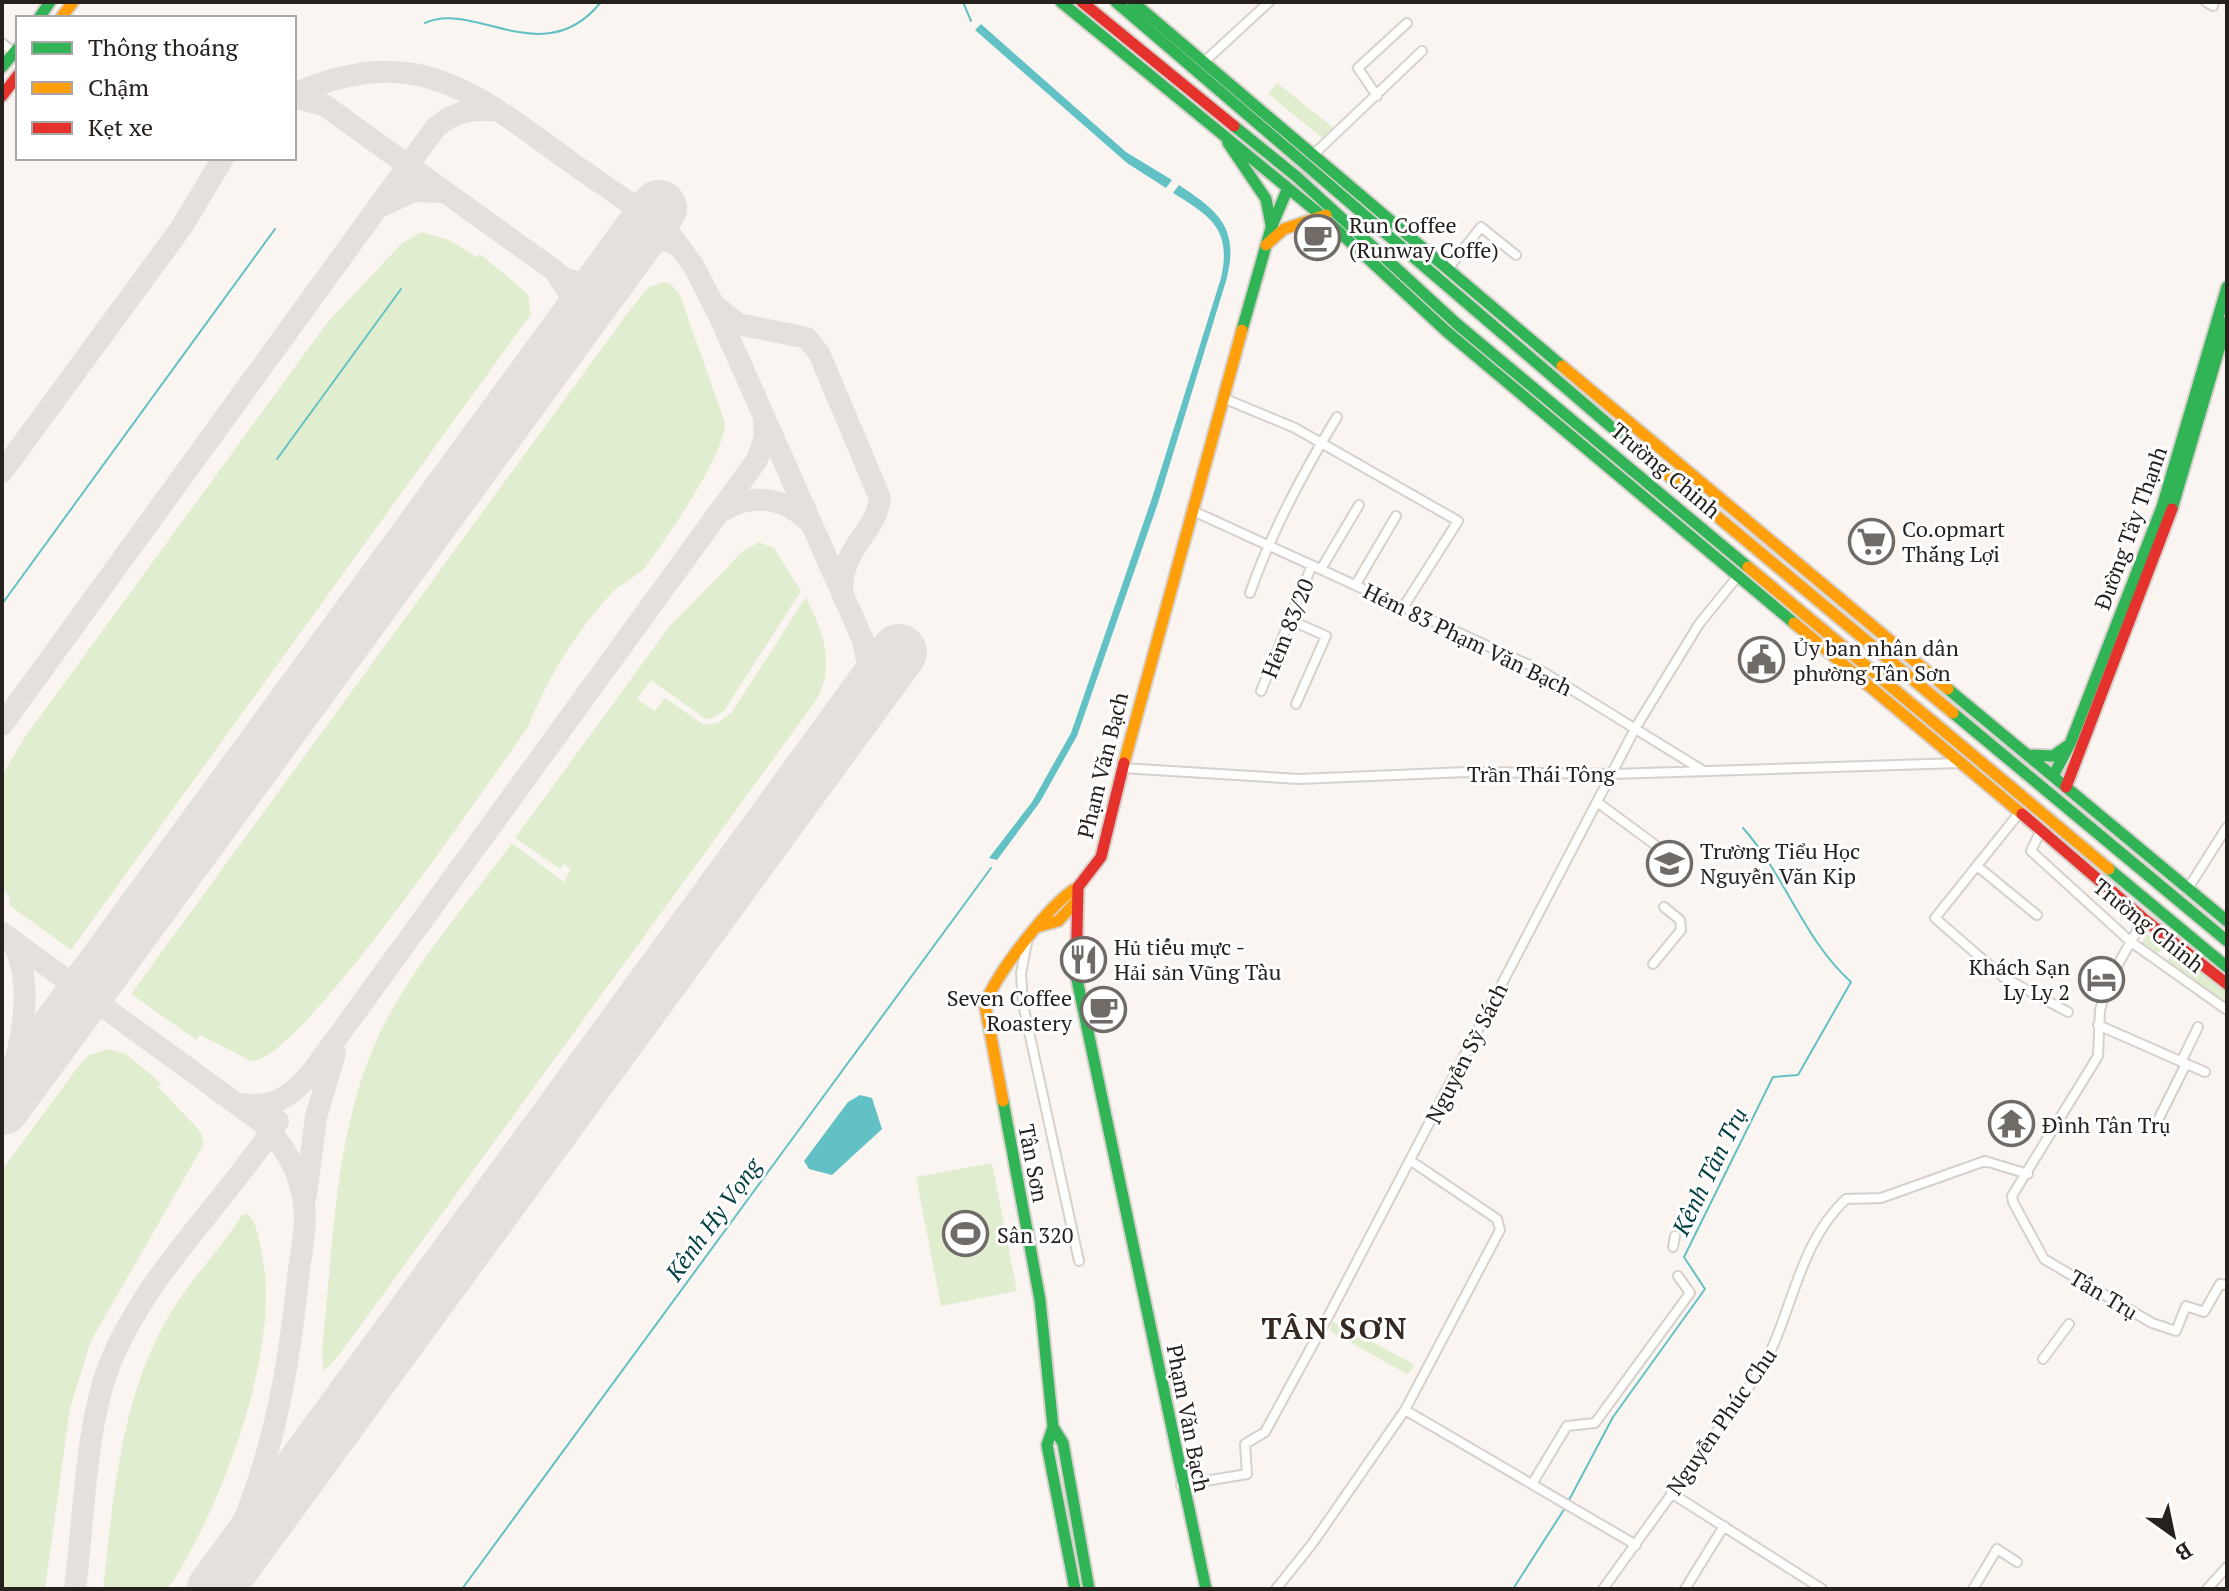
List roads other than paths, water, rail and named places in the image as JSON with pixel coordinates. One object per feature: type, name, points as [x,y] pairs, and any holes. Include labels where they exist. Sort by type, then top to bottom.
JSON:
[{"type":"main road","name":"Trường Chinh","points":[[1061,2],[1322,216],[1446,331],[1961,763],[2024,808],[2047,818],[2227,967]]},
{"type":"main road","name":"Trường Chinh","points":[[1082,2],[1297,177],[1457,324],[1848,648],[2024,808],[2041,830],[2144,919],[2227,984]]},
{"type":"main road","name":"Trường Chinh","points":[[1116,2],[1447,270],[2187,891],[2227,921]]},
{"type":"main road","name":"Trường Chinh","points":[[1133,2],[1205,61],[1310,160],[1628,442],[2227,941]]},
{"type":"main road","points":[[2,96],[16,78]]},
{"type":"main road","points":[[1225,139],[1266,199],[1271,228]]},
{"type":"main road","name":"Phạm Văn Bạch","points":[[1206,1589],[1181,1485],[1163,1385],[1076,985],[1076,902],[1078,887],[1101,857],[1191,510],[1271,228],[1287,190],[1310,160]]},
{"type":"main road","points":[[1266,245],[1284,229],[1336,213]]},
{"type":"main road","name":"Đường Tây Thạnh","points":[[2211,365],[2227,287]]},
{"type":"main road","name":"Đường Tây Thạnh","points":[[2024,808],[2053,776],[2070,744],[2139,580],[2167,508],[2227,322]]},
{"type":"main road","name":"Đường Tây Thạnh","points":[[2041,830],[2066,787],[2139,580]]},
{"type":"main road","points":[[1837,660],[1870,624]]},
{"type":"main road","points":[[1995,748],[2027,755],[2053,756],[2070,744]]},
{"type":"main road","name":"Tân Sơn","points":[[1075,1589],[1047,1445],[1053,1427],[1040,1300],[985,1023],[985,1005],[1000,968],[1040,926],[1047,911],[1064,894],[1078,887]]},
{"type":"main road","name":"Tân Sơn","points":[[1040,926],[1058,921],[1076,902]]},
{"type":"main road","name":"Tân Sơn","points":[[1053,1427],[1063,1443],[1089,1589]]},
{"type":"street","points":[[1205,61],[1269,2]]},
{"type":"street","points":[[1377,96],[1358,68],[1407,23]]},
{"type":"street","points":[[1310,160],[1422,51]]},
{"type":"street","points":[[1447,270],[1481,227],[1516,255]]},
{"type":"street","points":[[1223,398],[1295,428],[1458,521],[1404,606]]},
{"type":"street","points":[[1250,593],[1267,544],[1337,417]]},
{"type":"street","name":"Hẻm 83/20","points":[[1261,691],[1290,620],[1317,567],[1359,505]]},
{"type":"street","name":"Hẻm 83 Phạm Văn Bạch","points":[[1191,510],[1540,670],[1704,771]]},
{"type":"street","points":[[1356,584],[1396,516]]},
{"type":"street","name":"Nguyễn Sỹ Sách","points":[[1181,1485],[1247,1474],[1245,1444],[1265,1432],[1411,1161],[1636,727],[1699,624],[1738,576]]},
{"type":"street","points":[[1290,620],[1326,636],[1296,704]]},
{"type":"street","name":"Trần Thái Tông","points":[[1122,768],[1299,779],[1467,772],[1612,774],[1961,763]]},
{"type":"street","points":[[1597,802],[1654,844]]},
{"type":"street","points":[[2024,808],[1935,918],[2003,977],[2068,1012]]},
{"type":"street","points":[[2187,891],[2227,827]]},
{"type":"street","name":"Trường Chinh","points":[[2041,830],[2031,851],[2131,942],[2227,1010]]},
{"type":"street","points":[[1977,866],[2037,915]]},
{"type":"street","points":[[1653,964],[1681,930],[1680,920],[1664,907]]},
{"type":"street","points":[[2028,1174],[2098,1056],[2098,1025],[2110,978],[2144,919]]},
{"type":"street","points":[[1028,937],[1029,948],[1021,973],[1023,1004],[1079,1261]]},
{"type":"street","points":[[2098,1025],[2205,1072]]},
{"type":"street","points":[[2158,1120],[2198,1027]]},
{"type":"street","points":[[1276,1589],[1312,1544],[1405,1410],[1453,1324],[1501,1224],[1411,1161]]},
{"type":"street","name":"Nguyễn Phúc Chu","points":[[1603,1589],[1761,1370],[1780,1335],[1790,1292],[1827,1217],[1846,1199],[1881,1198],[1985,1161],[2028,1174]]},
{"type":"street","name":"Tân Trụ","points":[[2028,1174],[2012,1196],[2013,1202],[2044,1259],[2152,1323],[2176,1331],[2186,1306],[2204,1312],[2220,1284],[2227,1285]]},
{"type":"street","points":[[1673,1247],[1675,1236]]},
{"type":"street","points":[[1532,1484],[1567,1426],[1595,1423],[1683,1304],[1691,1289],[1678,1276]]},
{"type":"street","points":[[2043,1359],[2069,1324]]},
{"type":"street","points":[[1405,1410],[1636,1545]]},
{"type":"street","points":[[1671,1493],[1822,1589]]},
{"type":"street","points":[[1685,1589],[1724,1526]]},
{"type":"street","points":[[1973,1589],[1997,1549],[2017,1562]]},
{"type":"street","points":[[2207,1589],[2227,1567]]},
{"type":"water","points":[[981,24],[1126,152],[1172,180],[1166,188],[1127,163],[975,30]]},
{"type":"water","points":[[1179,185],[1206,204],[1223,224],[1230,248],[1226,281],[1158,503],[1077,736],[1040,802],[997,860],[989,858],[1032,802],[1071,733],[1152,498],[1221,278],[1224,262],[1221,236],[1208,217],[1173,193]]},
{"type":"water","points":[[860,1095],[872,1098],[882,1129],[832,1175],[809,1169],[804,1161],[848,1102]]},
{"type":"waterway","points":[[425,23],[445,18],[533,34],[556,32],[579,22],[601,2]]},
{"type":"waterway","points":[[963,2],[971,21]]},
{"type":"waterway","points":[[2,604],[275,229]]},
{"type":"waterway","points":[[277,459],[401,289]]},
{"type":"waterway","name":"Kênh Tân Trụ","points":[[1568,1502],[1613,1417],[1705,1289],[1684,1257],[1773,1077],[1798,1075],[1851,982],[1820,947],[1771,866],[1743,828]]},
{"type":"waterway","name":"Kênh Hy Vọng","points":[[462,1589],[991,868]]},
{"type":"waterway","name":"Kênh Tân Trụ","points":[[1513,1589],[1565,1508]]},
{"type":"place","name":"Run Coffee (Runway Coffe)","points":[[1318,237]]},
{"type":"place","name":"Co.opmart Thắng Lợi","points":[[1871,541]]},
{"type":"place","name":"Ủy ban nhân dân phường Tân Sơn","points":[[1762,660]]},
{"type":"place","name":"Trường Tiểu Học Nguyễn Văn Kip","points":[[1669,863]]},
{"type":"place","name":"Hủ tiếu mực - Hải sản Vũng Tàu","points":[[1083,959]]},
{"type":"place","name":"Khách Sạn Ly Ly 2","points":[[2101,979]]},
{"type":"place","name":"Seven Coffee Roastery","points":[[1103,1010]]},
{"type":"place","name":"Đình Tân Trụ","points":[[2011,1124]]},
{"type":"place","name":"Sân 320","points":[[966,1234]]},
{"type":"district","name":"TÂN SƠN","points":[[1335,1328]]}]
